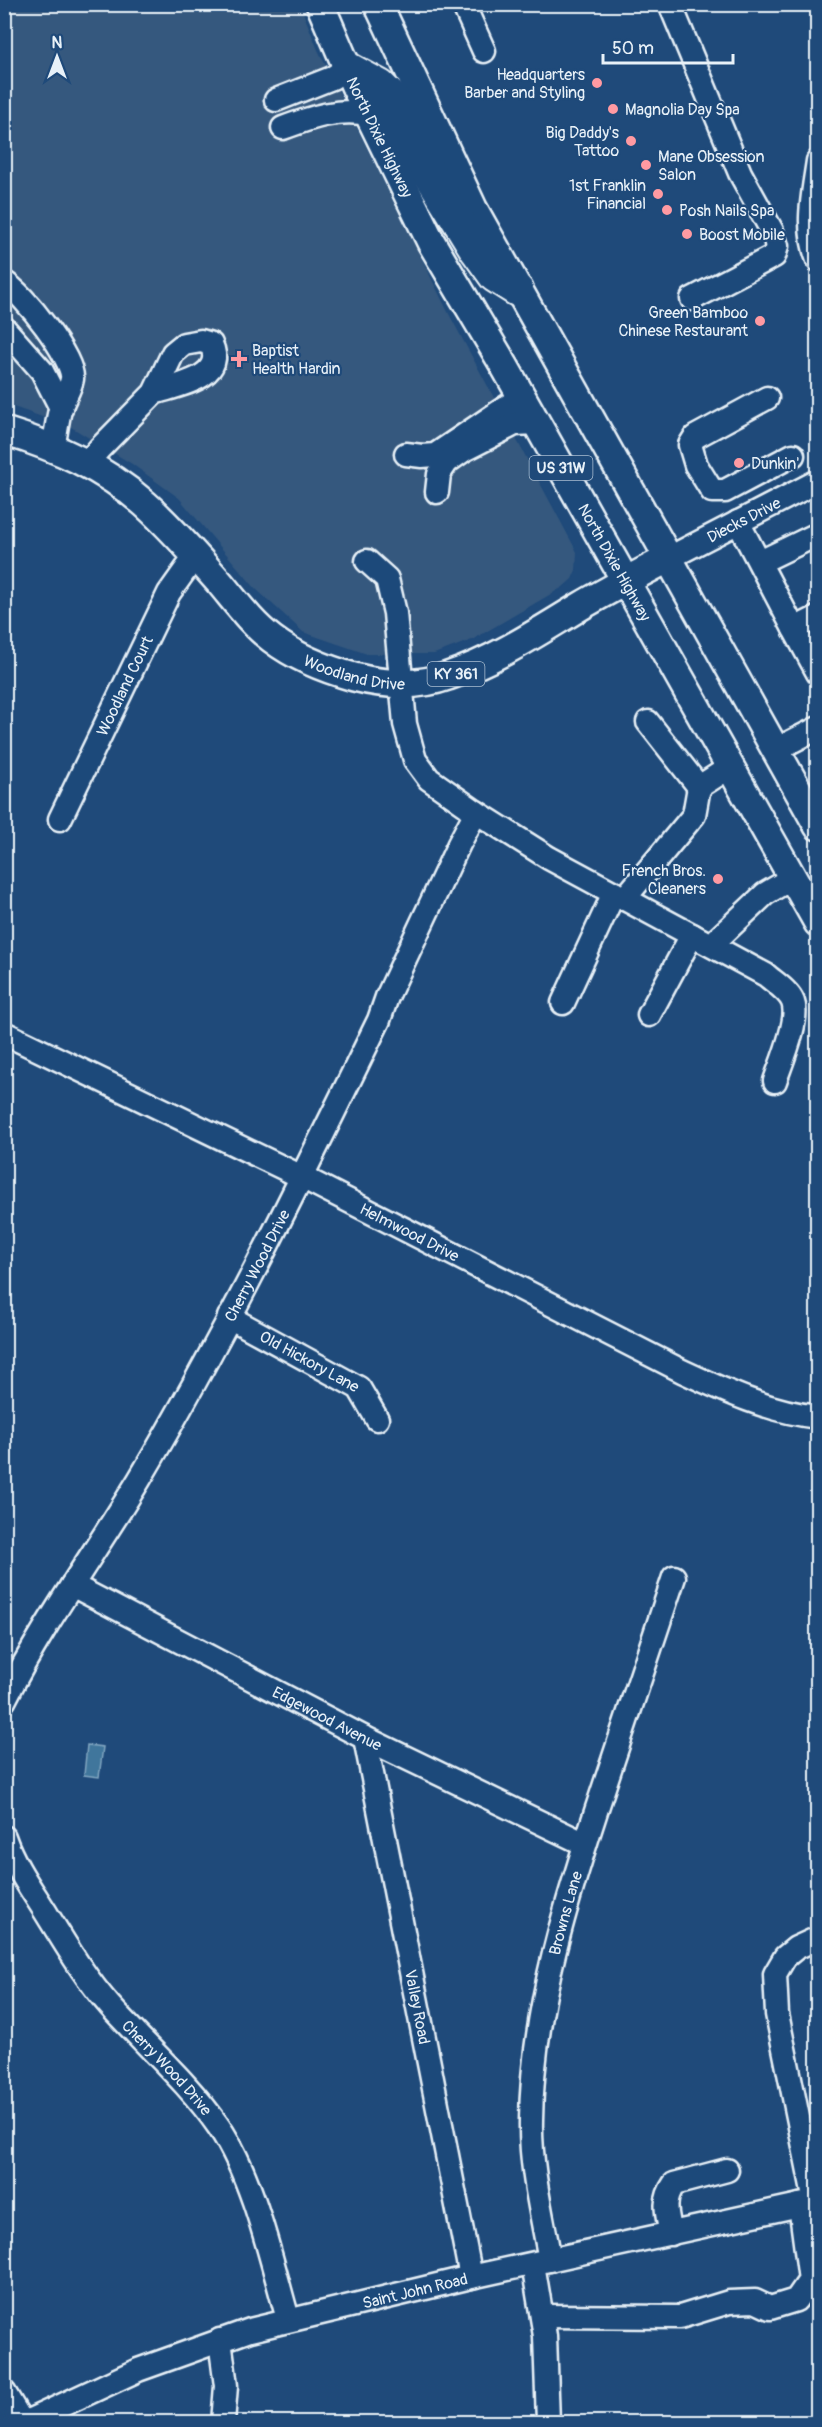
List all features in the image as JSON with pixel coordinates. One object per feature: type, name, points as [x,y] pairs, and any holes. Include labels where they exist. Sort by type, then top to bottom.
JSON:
[{"type":"highway","points":[[347,68],[380,86],[393,99],[426,168],[477,251],[495,276],[517,290]]},
{"type":"main road","name":"North Dixie Highway","points":[[320,4],[347,68],[431,242],[536,423],[818,923]]},
{"type":"main road","name":"US 31W","points":[[378,4],[473,208],[818,826]]},
{"type":"main road","name":"Woodland Drive","points":[[4,431],[54,447],[87,464],[144,503],[196,555],[271,639],[327,670],[378,683],[401,684],[447,677],[492,659],[669,558]]},
{"type":"street","points":[[463,4],[484,51]]},
{"type":"street","points":[[670,4],[740,173],[772,231],[777,246],[774,256],[692,298]]},
{"type":"street","points":[[276,100],[332,78],[347,68]]},
{"type":"street","points":[[283,128],[326,113],[355,111],[369,114]]},
{"type":"street","points":[[818,161],[812,202],[810,241],[818,260]]},
{"type":"street","points":[[4,282],[12,286],[27,302],[61,350],[70,367],[72,378],[61,408],[54,447]]},
{"type":"street","points":[[4,328],[42,371],[61,408]]},
{"type":"street","points":[[87,464],[154,393]]},
{"type":"street","points":[[406,454],[435,455],[521,397]]},
{"type":"street","points":[[767,398],[695,437],[690,445],[696,465],[712,491],[717,492],[725,491],[793,455]]},
{"type":"street","points":[[437,492],[439,474],[447,462],[464,450],[515,424],[536,423]]},
{"type":"street","name":"Diecks Drive","points":[[669,558],[818,481]]},
{"type":"street","points":[[738,522],[818,673]]},
{"type":"street","points":[[760,562],[818,534]]},
{"type":"street","name":"Woodland Court","points":[[60,819],[169,593],[196,555]]},
{"type":"street","points":[[367,561],[387,579],[395,613],[405,724],[415,760],[429,779],[549,858],[766,975],[782,988],[793,1002],[793,1024],[775,1082]]},
{"type":"street","points":[[794,629],[818,617]]},
{"type":"street","points":[[648,722],[699,787]]},
{"type":"street","points":[[775,750],[818,728]]},
{"type":"street","points":[[562,1003],[619,896],[694,815],[699,787],[730,767]]},
{"type":"street","name":"Cherry Wood Drive","points":[[4,1701],[23,1664],[139,1479],[229,1317],[302,1177],[379,1020],[387,997],[476,812]]},
{"type":"street","points":[[649,1016],[701,940],[765,894],[792,879]]},
{"type":"street","name":"Helmwood Drive","points":[[4,1033],[302,1177],[707,1383],[787,1413],[817,1415]]},
{"type":"street","name":"Old Hickory Lane","points":[[229,1317],[358,1388],[377,1419]]},
{"type":"street","name":"Browns Lane","points":[[548,2422],[541,2262],[531,2122],[535,2062],[545,2000],[585,1844],[674,1577]]},
{"type":"street","name":"Edgewood Avenue","points":[[72,1585],[364,1738],[585,1844]]},
{"type":"street","name":"Valley Road","points":[[364,1738],[471,2277]]},
{"type":"street","name":"Cherry Wood Drive","points":[[4,1837],[12,1859],[78,1964],[108,2004],[174,2072],[219,2127],[245,2179],[288,2319]]},
{"type":"street","points":[[542,2316],[680,2317],[729,2302],[755,2301],[770,2308],[796,2300],[810,2280],[811,2202],[777,2014],[775,1974],[785,1957],[796,1948],[818,1938]]},
{"type":"street","points":[[671,2234],[665,2208],[667,2194],[674,2184],[727,2170]]},
{"type":"street","name":"Saint John Road","points":[[24,2422],[129,2374],[220,2340],[288,2319],[811,2202]]},
{"type":"street","points":[[220,2340],[226,2386],[223,2422]]},
{"type":"street","points":[[4,2392],[24,2422]]},
{"type":"shaded area","name":"Baptist Health Hardin","points":[[4,5],[300,5],[318,50],[449,314],[577,552],[576,570],[572,579],[563,587],[472,640],[434,654],[367,654],[303,632],[256,589],[179,498],[132,464],[71,427],[5,404]]},
{"type":"shaded area","points":[[87,1745],[103,1747],[99,1777],[84,1775]]},
{"type":"place","name":"Headquarters Barber and Styling","points":[[597,83]]},
{"type":"place","name":"Magnolia Day Spa","points":[[613,109]]},
{"type":"place","name":"Big Daddy's Tattoo","points":[[631,141]]},
{"type":"place","name":"Mane Obsession Salon","points":[[646,165]]},
{"type":"place","name":"1st Franklin Financial","points":[[658,194]]},
{"type":"place","name":"Posh Nails Spa","points":[[667,210]]},
{"type":"place","name":"Boost Mobile","points":[[687,234]]},
{"type":"place","name":"Green Bamboo Chinese Restaurant","points":[[760,321]]},
{"type":"place","name":"Baptist Health Hardin","points":[[239,359]]},
{"type":"place","name":"Dunkin'","points":[[739,463]]},
{"type":"place","name":"French Bros. Cleaners","points":[[718,879]]}]
